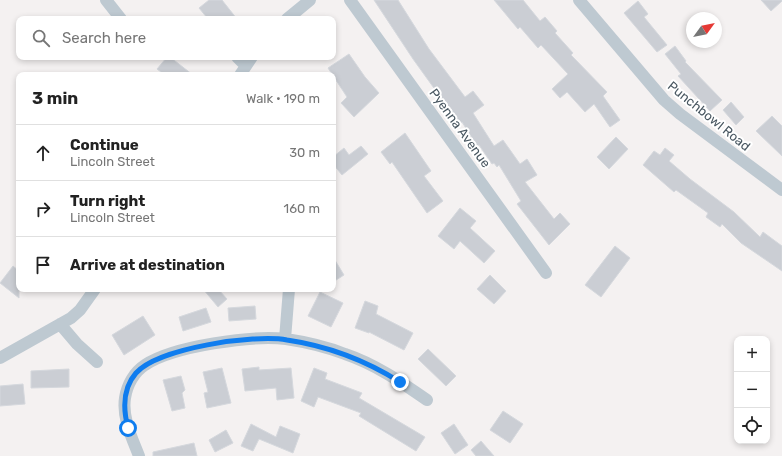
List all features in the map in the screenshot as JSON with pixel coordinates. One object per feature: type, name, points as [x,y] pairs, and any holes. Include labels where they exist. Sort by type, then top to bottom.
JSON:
[{"type":"street","points":[[106,0],[119,16]]},
{"type":"street","points":[[291,16],[310,0]]},
{"type":"street","name":"Pyenna Avenue","points":[[350,0],[546,273]]},
{"type":"street","name":"Punchbowl Road","points":[[579,0],[664,100],[680,114],[782,190]]},
{"type":"street","points":[[0,358],[60,324],[80,310],[93,292]]},
{"type":"street","points":[[285,339],[289,292]]},
{"type":"street","points":[[60,324],[77,344],[97,362]]},
{"type":"street","points":[[139,456],[124,412],[125,398],[129,385],[135,374],[144,366],[166,355],[216,344],[250,340],[285,339],[345,354],[374,366],[427,400]]},
{"type":"building","points":[[209,0],[222,0],[235,16],[206,16],[199,8]]},
{"type":"building","points":[[374,0],[398,0],[429,49],[465,97],[473,91],[484,105],[473,113],[494,146],[503,140],[520,164],[527,159],[537,175],[525,182],[554,219],[560,213],[570,224],[549,245],[517,204],[521,201],[499,165],[497,167],[494,163],[492,164],[479,145],[477,146],[462,122],[456,126],[445,112],[449,109],[413,59]]},
{"type":"building","points":[[494,0],[523,0],[540,21],[545,17],[557,31],[555,33],[573,53],[571,55],[607,92],[603,96],[620,120],[610,127],[594,104],[585,112],[567,92],[560,98],[552,89],[568,74],[541,45],[538,48],[520,27],[518,29]]},
{"type":"building","points":[[761,0],[782,0],[782,1],[771,11]]},
{"type":"building","points":[[638,1],[648,14],[644,17],[667,45],[657,52],[624,13]]},
{"type":"building","points":[[675,46],[686,61],[685,62],[722,100],[710,111],[678,76],[681,74],[665,54]]},
{"type":"building","points":[[349,54],[365,77],[379,93],[354,117],[341,103],[347,97],[336,80],[336,72],[331,72],[328,68]]},
{"type":"building","points":[[164,60],[174,60],[189,72],[161,72],[157,69]]},
{"type":"building","points":[[731,102],[744,117],[736,125],[723,110]]},
{"type":"building","points":[[772,116],[782,126],[782,156],[756,131]]},
{"type":"building","points":[[405,133],[431,171],[424,176],[443,201],[427,213],[392,162],[390,164],[381,152]]},
{"type":"building","points":[[616,137],[628,149],[609,169],[597,157]]},
{"type":"building","points":[[361,146],[368,154],[342,175],[336,168],[336,155],[344,148],[349,155]]},
{"type":"building","points":[[665,148],[674,155],[669,161],[690,179],[734,212],[760,237],[763,232],[782,246],[782,271],[741,243],[722,224],[720,227],[706,217],[708,213],[676,190],[674,192],[643,165],[654,151],[660,155]]},
{"type":"building","points":[[460,208],[476,221],[470,228],[495,251],[484,263],[460,241],[454,249],[438,236]]},
{"type":"building","points":[[615,246],[630,258],[601,297],[585,285]]},
{"type":"building","points":[[336,262],[344,275],[336,280]]},
{"type":"building","points":[[13,266],[16,268],[16,292],[19,292],[19,298],[0,283]]},
{"type":"building","points":[[490,275],[506,291],[494,304],[477,289]]},
{"type":"building","points":[[206,292],[221,292],[227,299],[218,307]]},
{"type":"building","points":[[320,292],[343,303],[331,327],[308,316]]},
{"type":"building","points":[[365,301],[378,306],[376,314],[413,333],[404,350],[369,332],[355,328]]},
{"type":"building","points":[[255,306],[256,319],[229,321],[228,308]]},
{"type":"building","points":[[206,308],[211,322],[183,331],[179,317]]},
{"type":"building","points":[[143,316],[155,335],[124,355],[112,335]]},
{"type":"building","points":[[428,349],[456,376],[446,386],[418,359]]},
{"type":"building","points":[[259,367],[259,370],[291,368],[294,398],[277,400],[276,388],[245,391],[242,369]]},
{"type":"building","points":[[222,368],[231,403],[207,408],[204,393],[208,392],[203,372]]},
{"type":"building","points":[[314,368],[327,373],[325,379],[362,393],[359,398],[425,437],[416,451],[359,416],[361,413],[318,397],[314,407],[301,401]]},
{"type":"building","points":[[69,369],[69,387],[31,388],[31,371]]},
{"type":"building","points":[[181,376],[185,390],[182,393],[185,408],[172,411],[163,380]]},
{"type":"building","points":[[23,384],[25,404],[0,406],[0,386]]},
{"type":"building","points":[[503,411],[523,424],[510,443],[490,430]]},
{"type":"building","points":[[251,424],[276,437],[280,426],[300,434],[293,453],[259,439],[253,451],[241,446]]},
{"type":"building","points":[[454,424],[468,445],[455,454],[441,433]]},
{"type":"building","points":[[226,430],[233,443],[215,452],[209,440]]},
{"type":"building","points":[[481,441],[494,456],[476,456],[471,450]]},
{"type":"building","points":[[194,443],[197,456],[153,456],[153,452]]},
{"type":"route","points":[[128,428],[124,412],[125,398],[129,385],[135,374],[144,366],[166,355],[216,344],[250,340],[285,339],[345,354],[374,366],[400,382]]}]
